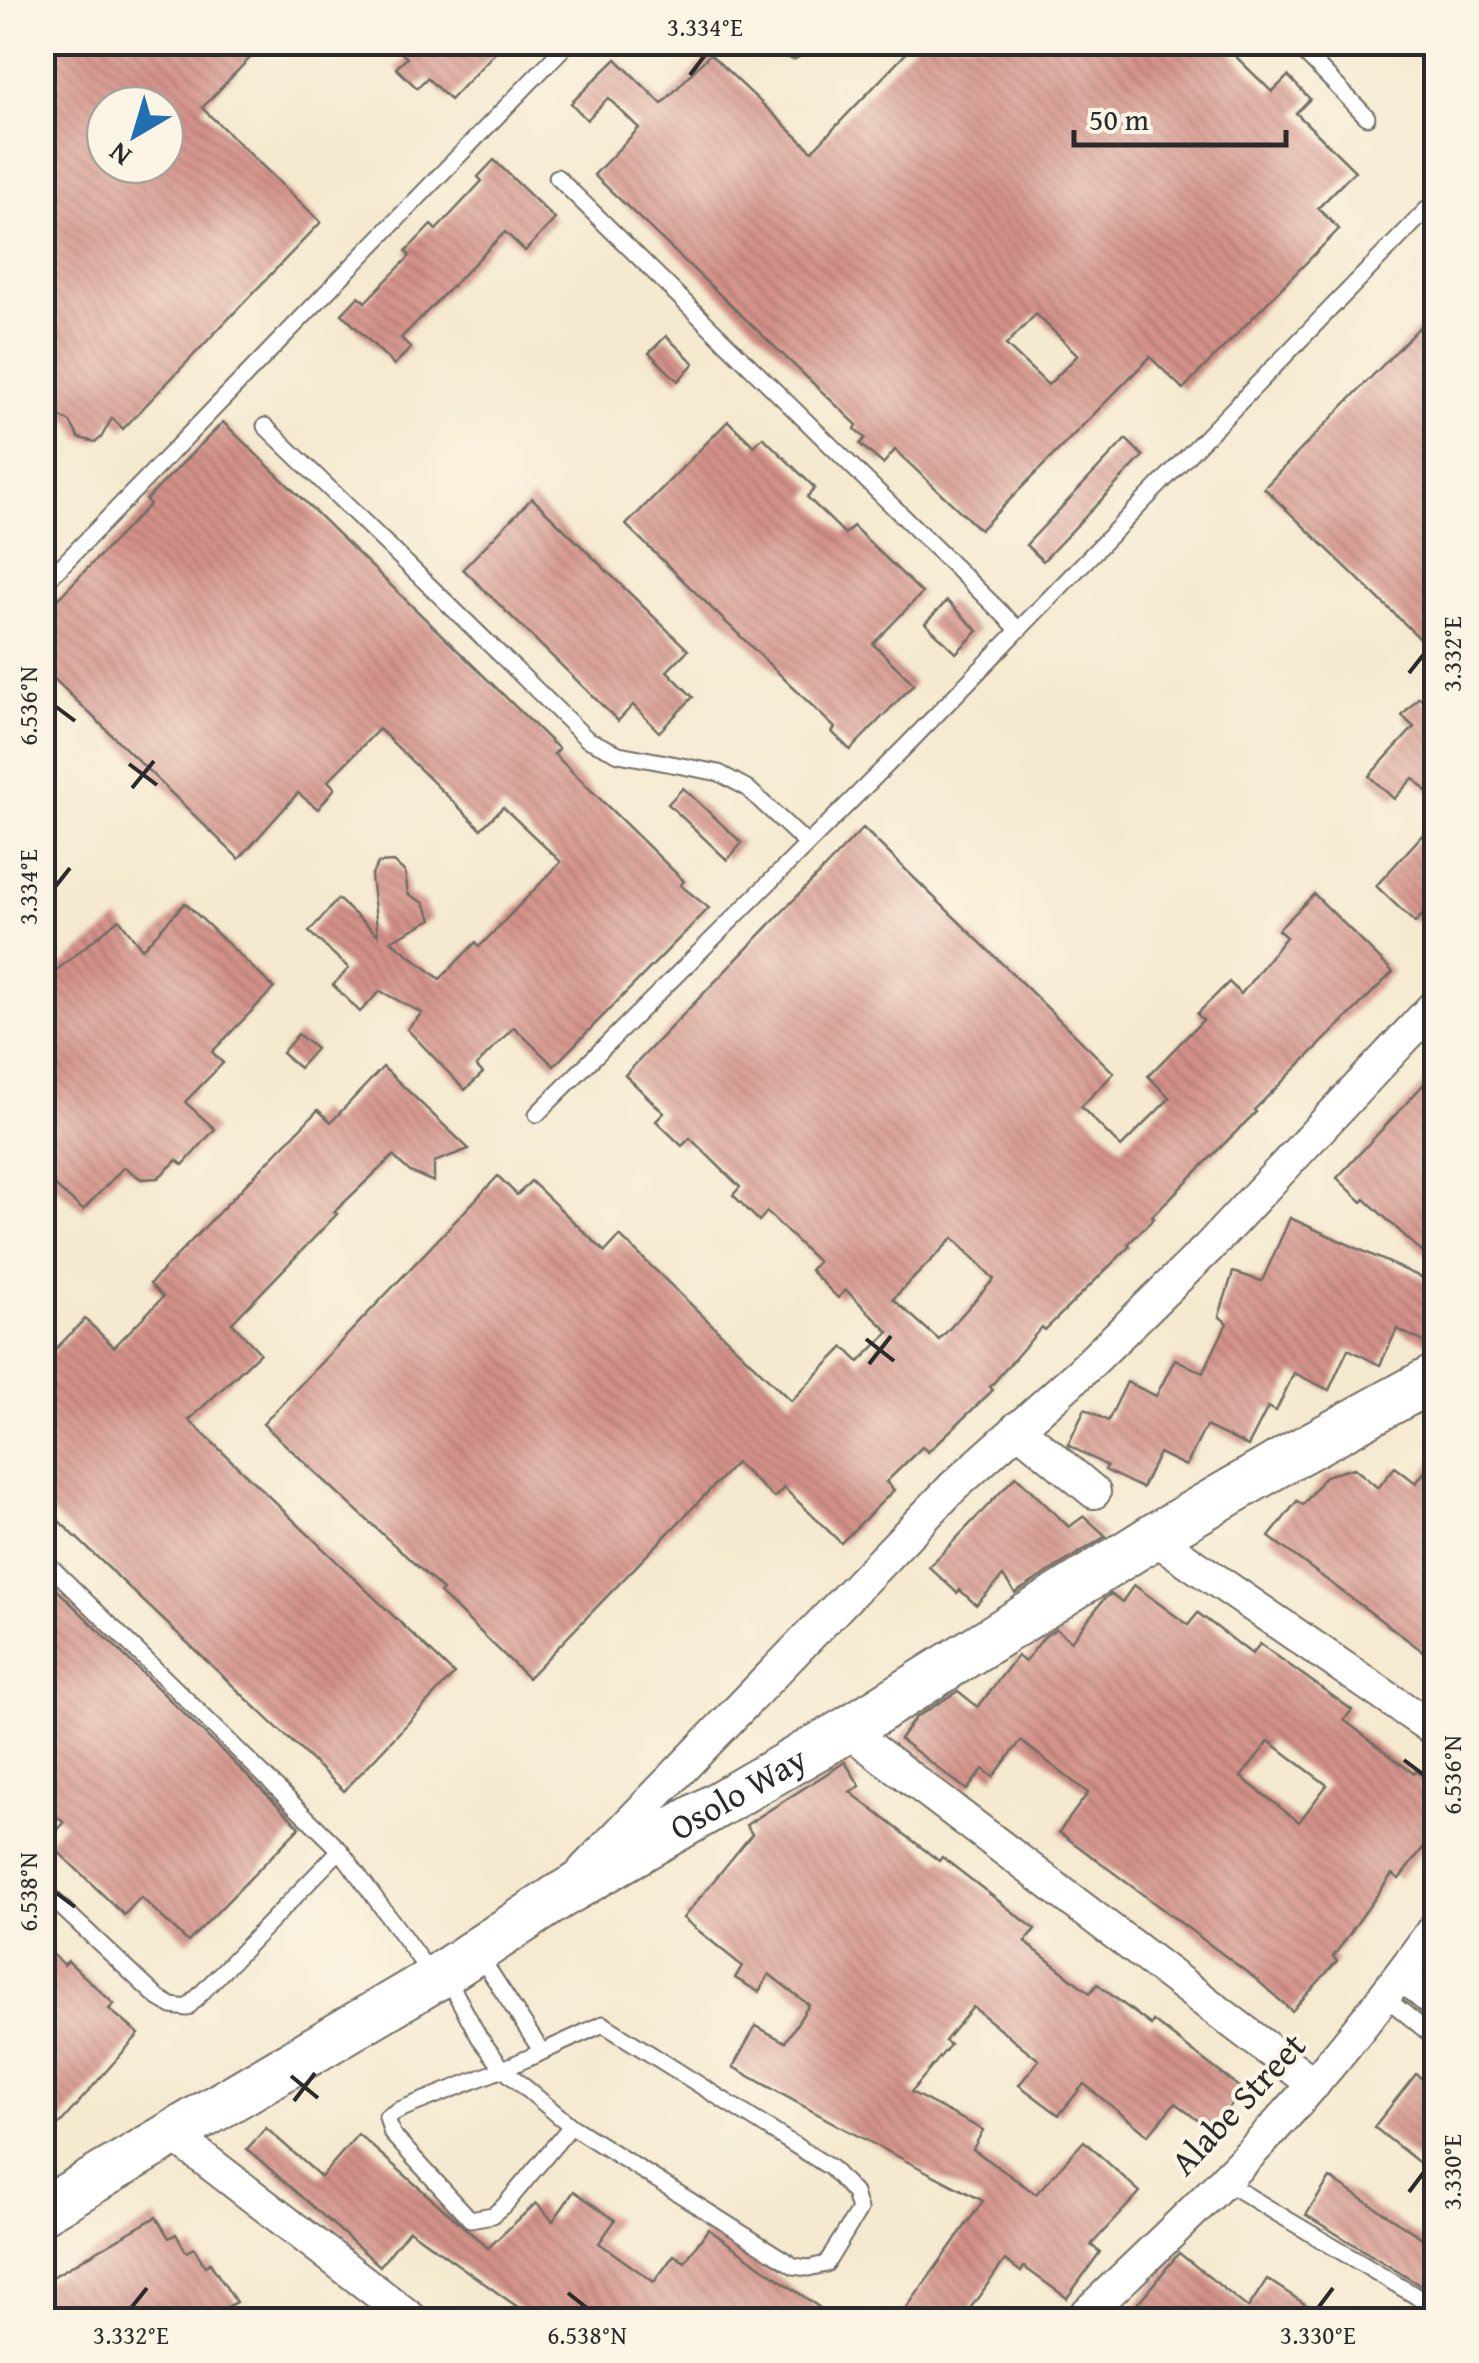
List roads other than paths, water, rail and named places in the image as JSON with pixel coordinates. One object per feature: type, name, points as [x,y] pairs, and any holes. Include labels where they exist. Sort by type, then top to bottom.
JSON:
[{"type":"main road","name":"Osolo Way","points":[[42,2211],[452,1968],[558,1897],[846,1730],[1153,1537],[1436,1377]]},
{"type":"street","points":[[558,1897],[953,1487],[1081,1372],[1208,1247],[1436,1004]]},
{"type":"street","points":[[1017,1428],[1094,1492]]},
{"type":"street","points":[[1153,1537],[1436,1731]]},
{"type":"street","points":[[846,1730],[1314,2084]]},
{"type":"street","name":"Alabe Street","points":[[1080,2320],[1223,2182],[1314,2084],[1436,1926]]},
{"type":"street","points":[[1393,1986],[1436,2003]]},
{"type":"street","points":[[172,2134],[413,2320]]},
{"type":"lane","points":[[42,586],[569,42]]},
{"type":"lane","points":[[774,42],[792,51],[804,42]]},
{"type":"lane","points":[[1294,42],[1367,117]]},
{"type":"lane","points":[[557,177],[1018,630]]},
{"type":"lane","points":[[537,1114],[808,844],[1436,200]]},
{"type":"lane","points":[[265,426],[587,739],[619,754],[719,773],[746,788],[808,844]]},
{"type":"lane","points":[[42,1558],[340,1850],[452,1968],[542,2052]]},
{"type":"lane","points":[[42,1890],[157,1997],[172,2006],[187,2008],[340,1850]]},
{"type":"lane","points":[[452,1968],[479,2037],[503,2069],[570,2126],[794,2266],[826,2264],[859,2210],[854,2194],[832,2168],[602,2024],[503,2069],[387,2117],[392,2134],[470,2219],[493,2215],[504,2206],[570,2126]]},
{"type":"lane","points":[[1393,1986],[1436,2039]]},
{"type":"lane","points":[[1223,2182],[1436,2308]]}]
